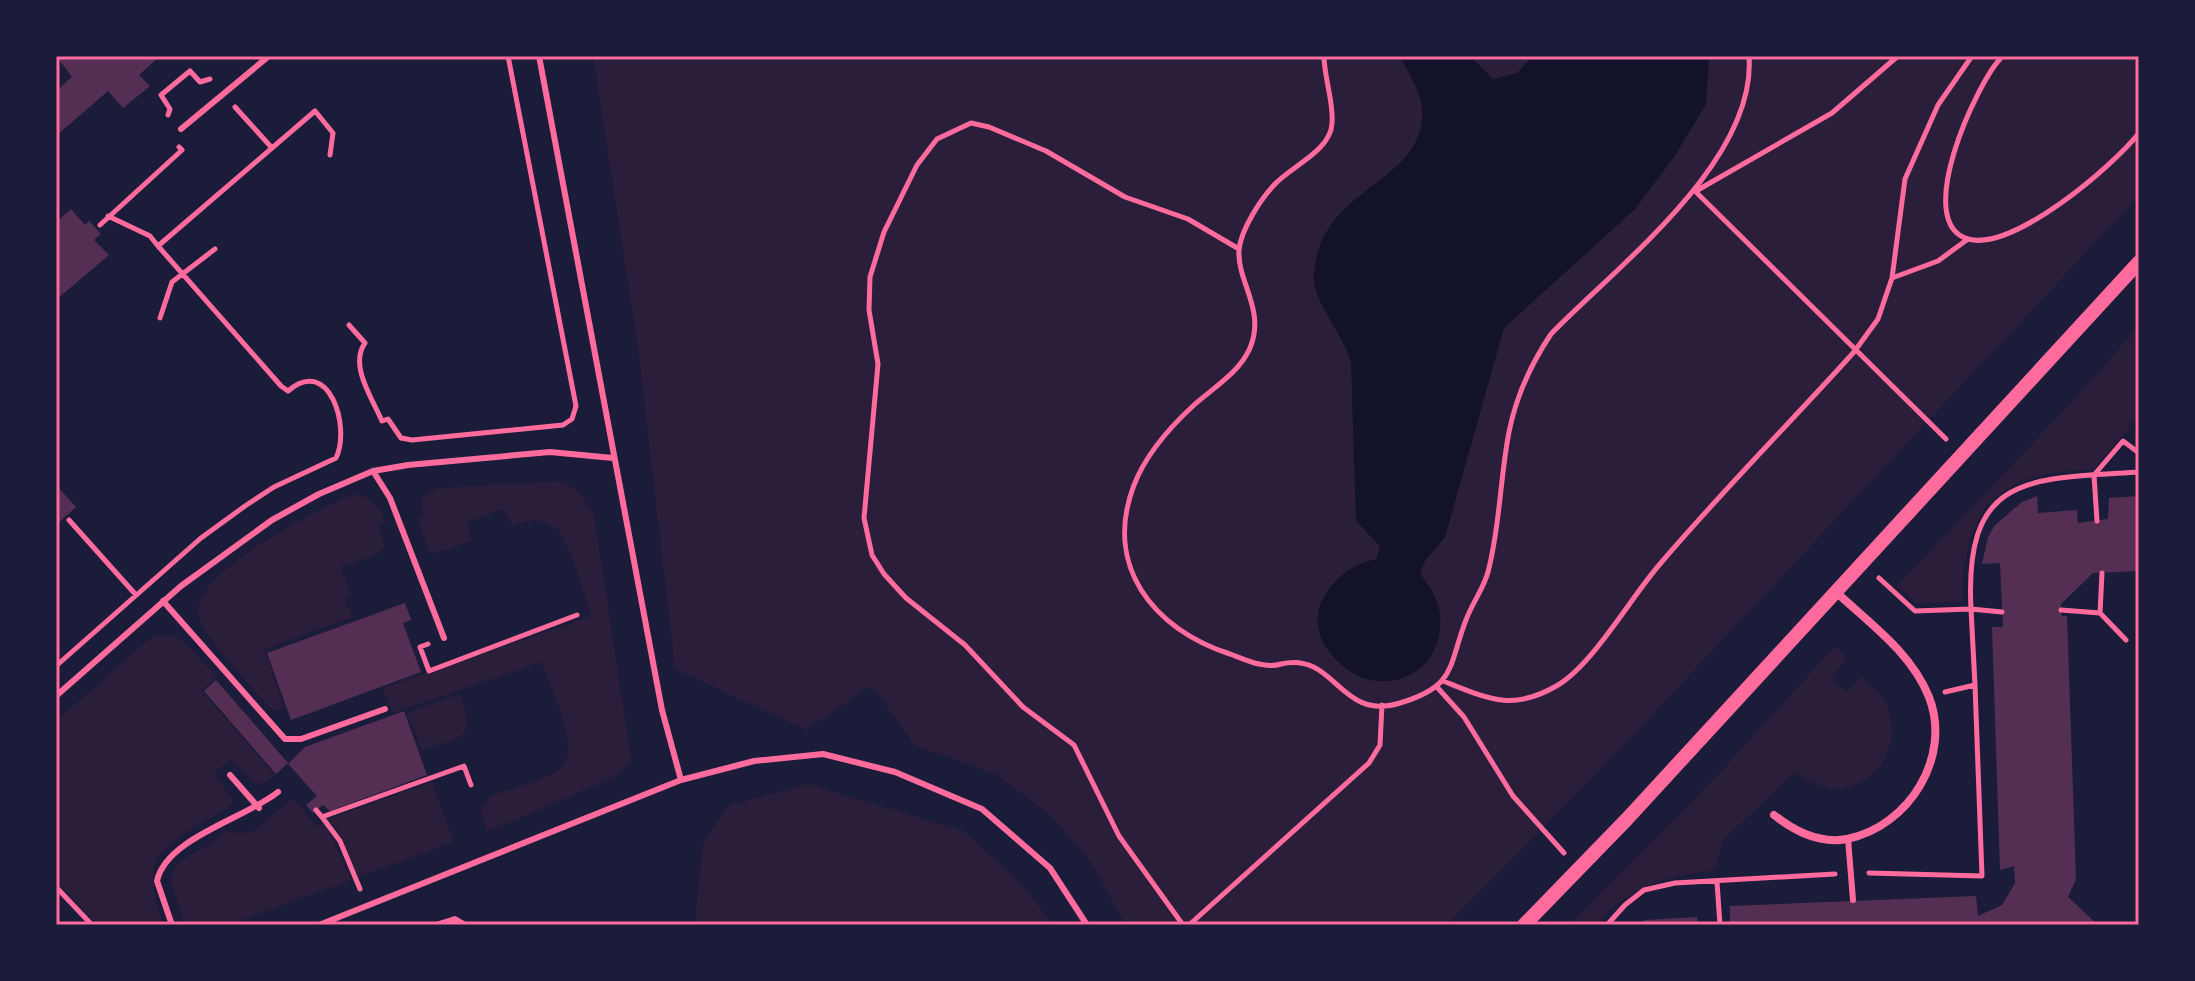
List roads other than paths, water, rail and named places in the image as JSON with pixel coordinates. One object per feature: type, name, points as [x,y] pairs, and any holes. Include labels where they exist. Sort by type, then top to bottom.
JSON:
[{"type":"street","points":[[1524,925],[2139,262]]},
{"type":"street","points":[[1774,815],[1803,834],[1826,839],[1848,839],[1887,819],[1919,789],[1936,741],[1936,724],[1929,697],[1906,657],[1835,591]]},
{"type":"lane","points":[[181,129],[269,56]]},
{"type":"lane","points":[[539,56],[662,710],[681,780]]},
{"type":"lane","points":[[57,692],[163,601],[272,520],[319,494],[373,471],[550,452],[613,458]]},
{"type":"lane","points":[[373,471],[390,498],[444,638]]},
{"type":"lane","points":[[163,601],[285,739],[301,739],[385,709]]},
{"type":"lane","points":[[319,925],[681,780],[788,755],[823,754],[895,772],[953,795],[1000,822],[1050,868],[1087,925]]},
{"type":"lane","points":[[230,775],[259,808]]},
{"type":"lane","points":[[172,925],[157,881],[164,862],[173,853],[228,821],[259,808],[278,792]]},
{"type":"lane","points":[[1848,839],[1853,900]]},
{"type":"lane","points":[[436,925],[455,919],[465,925]]}]
